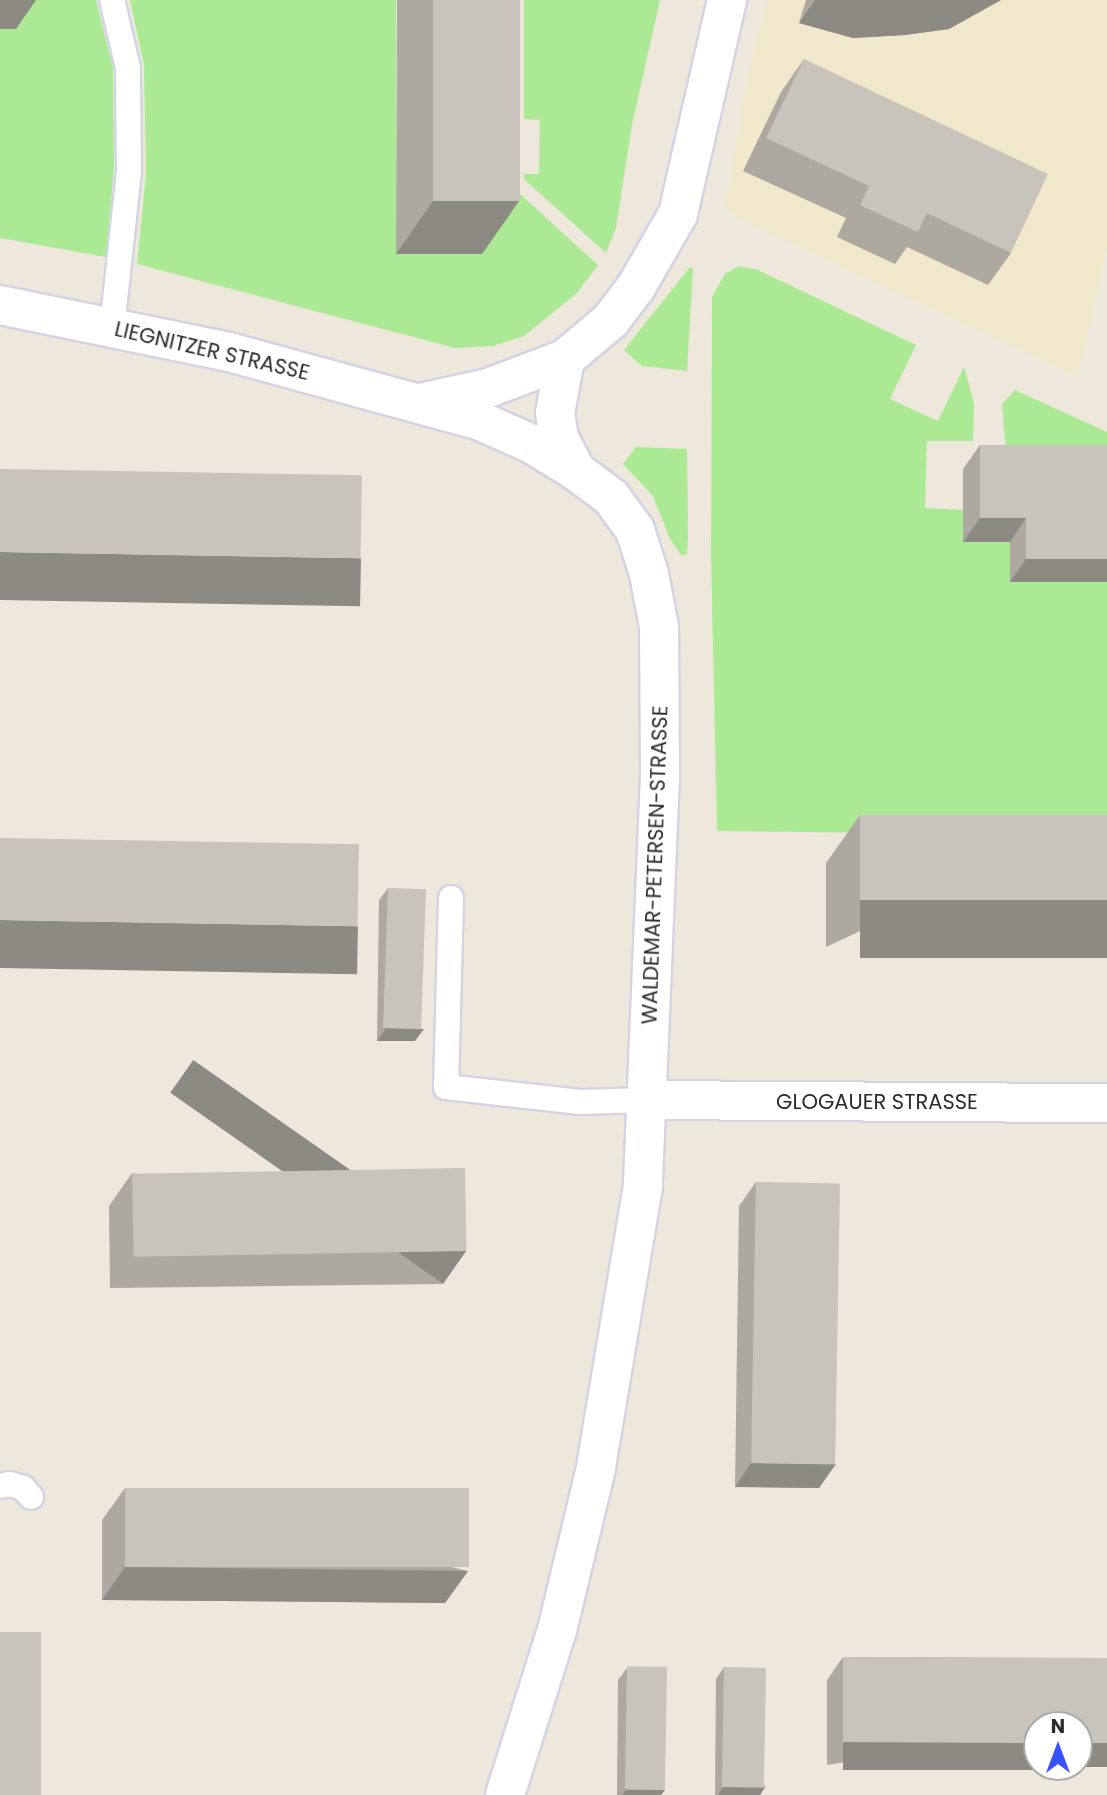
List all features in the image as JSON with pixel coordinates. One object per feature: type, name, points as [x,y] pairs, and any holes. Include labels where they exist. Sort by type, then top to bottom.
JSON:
[{"type":"street","points":[[565,359],[611,320],[628,298],[678,214],[727,0]]},
{"type":"street","name":"LIEGNITZER STRASSE","points":[[0,305],[229,352],[422,403],[478,420],[532,444],[576,471]]},
{"type":"street","name":"LIEGNITZER STRASSE","points":[[422,403],[488,388],[565,359]]},
{"type":"street","name":"WALDEMAR-PETERSEN-STRASSE","points":[[505,1795],[556,1630],[596,1468],[643,1186],[647,1100],[660,776],[659,627],[649,574],[635,530],[611,497],[576,471],[559,438],[555,413],[565,359]]},
{"type":"street","name":"GLOGAUER STRASSE","points":[[647,1100],[1107,1104]]},
{"type":"lane","points":[[112,328],[130,170],[128,68],[113,0]]},
{"type":"lane","points":[[451,898],[446,1087],[580,1102],[647,1100]]},
{"type":"lane","points":[[0,1486],[10,1484],[23,1488],[32,1497]]},
{"type":"shaded area","points":[[768,0],[1107,0],[1107,246],[1078,377],[737,218],[726,206],[749,70]]},
{"type":"green space","points":[[16,0],[96,0],[113,68],[114,168],[106,257],[0,238],[0,29]]},
{"type":"green space","points":[[130,0],[396,0],[396,253],[509,184],[598,265],[577,293],[524,336],[493,346],[455,348],[137,264],[146,174],[144,65]]},
{"type":"green space","points":[[524,0],[660,0],[632,125],[616,227],[606,253],[524,179],[524,174],[539,174],[540,120],[524,119]]},
{"type":"green space","points":[[739,266],[758,270],[916,345],[890,399],[938,421],[964,367],[974,403],[973,441],[927,441],[925,508],[963,510],[964,542],[1010,542],[1010,582],[1107,582],[1107,836],[717,831],[711,555],[712,297],[725,274]]},
{"type":"green space","points":[[690,267],[693,269],[687,371],[642,366],[624,350]]},
{"type":"green space","points":[[1015,390],[1107,432],[1107,492],[1006,454],[1002,404]]},
{"type":"green space","points":[[636,447],[687,449],[687,554],[682,556],[670,539],[653,496],[623,464]]},
{"type":"building","points":[[433,0],[520,0],[520,201],[433,201]]},
{"type":"building","points":[[804,59],[1048,174],[1011,253],[927,213],[918,232],[860,205],[869,186],[766,138]]},
{"type":"building","points":[[980,445],[1107,445],[1107,559],[1026,559],[1026,518],[980,518]]},
{"type":"building","points":[[0,469],[362,475],[360,558],[0,552]]},
{"type":"building","points":[[860,815],[1107,815],[1107,900],[860,900]]},
{"type":"building","points":[[0,838],[359,844],[358,926],[0,920]]},
{"type":"building","points":[[388,888],[426,889],[421,1029],[383,1028]]},
{"type":"building","points":[[465,1168],[466,1251],[133,1257],[132,1174]]},
{"type":"building","points":[[756,1182],[840,1183],[835,1464],[751,1463]]},
{"type":"building","points":[[125,1488],[469,1488],[469,1567],[125,1567]]},
{"type":"building","points":[[0,1632],[41,1632],[41,1795],[0,1795]]},
{"type":"building","points":[[843,1657],[1107,1658],[1107,1743],[1093,1743],[1093,1711],[1023,1711],[1023,1743],[843,1742]]},
{"type":"building","points":[[627,1666],[667,1667],[665,1790],[625,1789]]},
{"type":"building","points":[[724,1667],[766,1668],[764,1788],[722,1787]]}]
